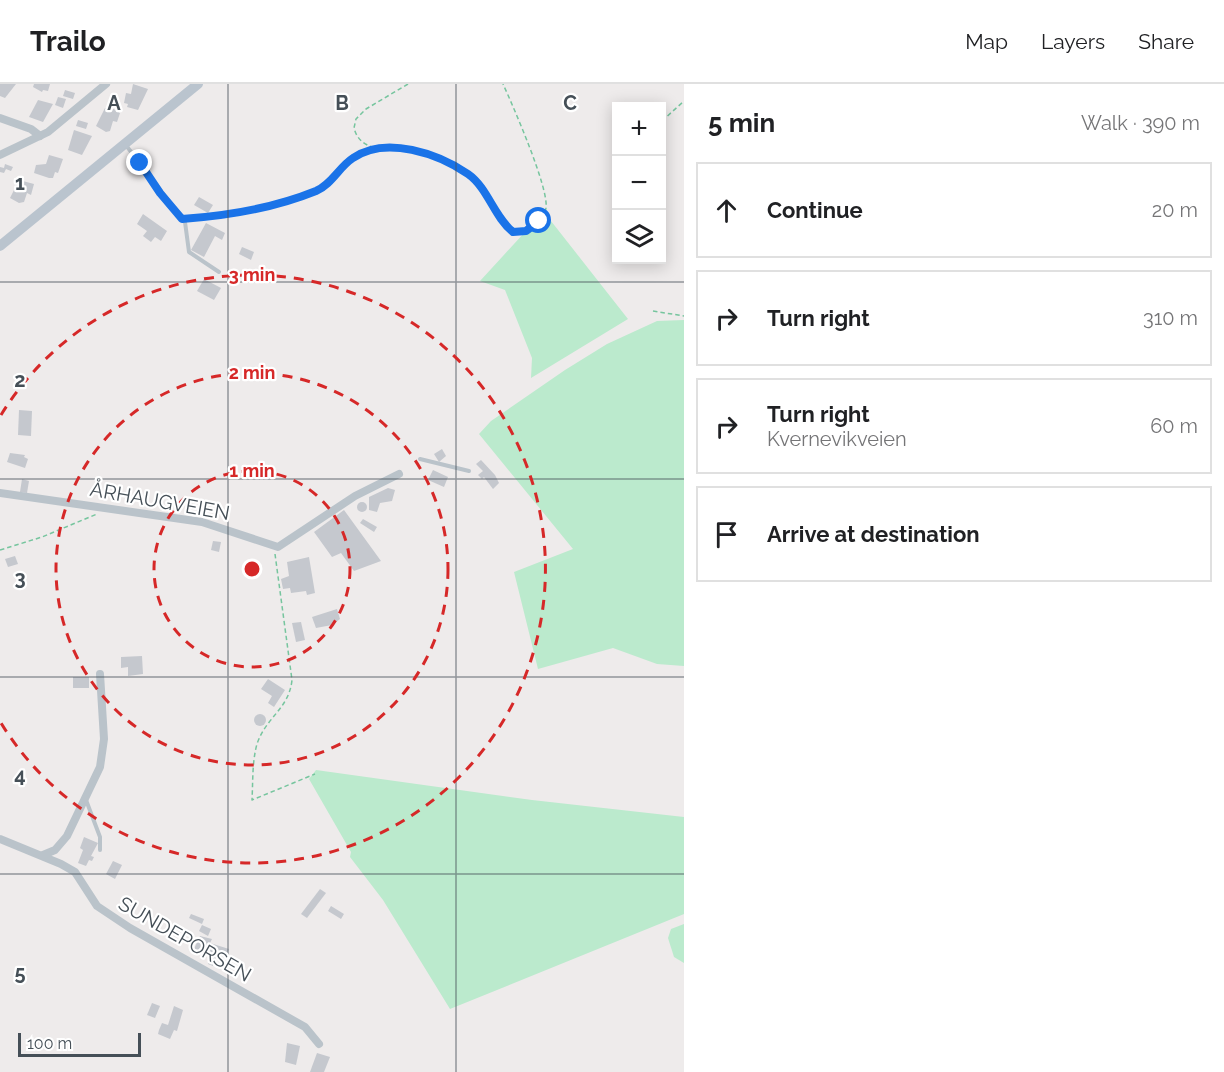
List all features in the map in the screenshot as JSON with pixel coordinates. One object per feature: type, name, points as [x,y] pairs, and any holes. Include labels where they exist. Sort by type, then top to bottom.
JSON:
[{"type":"main road","points":[[0,246],[198,84]]},
{"type":"street","points":[[0,155],[40,136],[106,84]]},
{"type":"street","points":[[0,118],[31,129],[40,136]]},
{"type":"street","points":[[278,547],[355,496],[399,474]]},
{"type":"street","name":"ÅRHAUGVEIEN","points":[[0,493],[102,506],[220,526],[278,547]]},
{"type":"street","points":[[43,855],[55,850],[63,842],[86,799],[103,751],[100,674]]},
{"type":"street","name":"SUNDEPORSEN","points":[[0,839],[43,855],[75,873],[89,897],[105,912],[305,1027],[320,1044]]},
{"type":"lane","points":[[125,144],[188,229],[189,252],[219,273]]},
{"type":"lane","points":[[420,459],[469,471]]},
{"type":"lane","points":[[86,799],[100,837],[100,850]]},
{"type":"path","points":[[372,149],[366,146],[356,134],[356,119],[366,109],[408,84]]},
{"type":"path","points":[[182,219],[216,218],[314,191],[330,183],[354,157],[372,149],[414,149],[442,158],[472,178],[508,228],[516,233],[526,231],[543,217],[546,197],[503,84]]},
{"type":"path","points":[[666,117],[684,101]]},
{"type":"path","points":[[653,311],[684,316]]},
{"type":"path","points":[[0,550],[94,518],[102,506]]},
{"type":"path","points":[[278,547],[274,556],[292,680],[291,695],[270,721],[257,744],[252,800],[315,774]]},
{"type":"green space","points":[[551,221],[628,319],[531,378],[532,358],[505,290],[480,281],[525,232]]},
{"type":"green space","points":[[684,320],[684,666],[657,664],[613,648],[538,669],[514,572],[573,549],[479,434],[491,421],[607,344],[657,321]]},
{"type":"green space","points":[[316,770],[532,800],[684,817],[684,914],[450,1009],[383,900],[350,857],[351,852],[309,779]]},
{"type":"green space","points":[[684,924],[684,963],[674,957],[668,938],[671,929]]},
{"type":"building","points":[[0,84],[16,84],[5,98],[0,96]]},
{"type":"building","points":[[34,84],[50,84],[48,91],[43,90],[42,92],[33,87]]},
{"type":"building","points":[[133,84],[148,89],[138,110],[127,107],[128,104],[124,103],[126,93],[131,94]]},
{"type":"building","points":[[65,90],[75,93],[73,99],[63,96]]},
{"type":"building","points":[[58,97],[66,99],[63,108],[55,105]]},
{"type":"building","points":[[38,100],[53,104],[43,122],[29,117]]},
{"type":"building","points":[[105,108],[112,110],[112,108],[120,113],[117,122],[113,121],[110,131],[106,132],[96,126]]},
{"type":"building","points":[[78,120],[88,123],[86,129],[76,126]]},
{"type":"building","points":[[74,130],[92,136],[82,155],[68,150]]},
{"type":"building","points":[[49,155],[63,159],[58,173],[55,172],[53,178],[49,178],[34,173],[36,165],[46,164]]},
{"type":"building","points":[[5,164],[13,167],[11,171],[6,169],[4,173],[0,172],[0,167],[4,168]]},
{"type":"building","points":[[19,180],[34,184],[31,195],[27,193],[24,202],[19,203],[10,198]]},
{"type":"building","points":[[199,197],[213,205],[208,213],[194,205]]},
{"type":"building","points":[[143,214],[167,231],[161,241],[155,237],[151,242],[143,236],[147,231],[137,224]]},
{"type":"building","points":[[206,223],[225,233],[222,240],[215,236],[204,257],[191,250]]},
{"type":"building","points":[[242,247],[254,252],[251,260],[239,254]]},
{"type":"building","points":[[204,279],[221,288],[214,300],[197,291]]},
{"type":"building","points":[[19,410],[32,411],[31,436],[18,435]]},
{"type":"building","points":[[442,449],[446,456],[439,462],[434,454]]},
{"type":"building","points":[[10,453],[25,455],[24,457],[28,459],[25,468],[7,462]]},
{"type":"building","points":[[481,460],[499,483],[493,489],[484,477],[482,479],[478,475],[483,471],[476,464]]},
{"type":"building","points":[[433,470],[448,477],[444,487],[428,480]]},
{"type":"building","points":[[22,479],[29,481],[27,493],[20,492]]},
{"type":"building","points":[[388,488],[395,490],[392,501],[380,503],[377,512],[369,510],[369,497]]},
{"type":"building","points":[[362,502],[366,503],[366,511],[362,512],[358,511],[357,507],[358,503]]},
{"type":"building","points":[[344,510],[381,561],[354,571],[341,553],[332,557],[314,532]]},
{"type":"building","points":[[363,519],[377,527],[374,532],[360,523]]},
{"type":"building","points":[[213,541],[221,542],[219,552],[211,550]]},
{"type":"building","points":[[15,556],[18,564],[8,567],[5,559]]},
{"type":"building","points":[[309,557],[315,593],[307,595],[306,591],[291,593],[290,588],[283,589],[281,579],[289,576],[287,562]]},
{"type":"building","points":[[337,609],[340,619],[332,625],[316,628],[312,617]]},
{"type":"building","points":[[301,622],[305,640],[296,642],[292,623]]},
{"type":"building","points":[[142,656],[143,674],[128,676],[128,667],[121,668],[121,657]]},
{"type":"building","points":[[73,677],[89,677],[89,688],[73,688]]},
{"type":"building","points":[[268,679],[285,690],[274,707],[268,703],[272,696],[261,689]]},
{"type":"building","points":[[260,714],[266,720],[260,726],[254,720]]},
{"type":"building","points":[[84,837],[98,843],[91,856],[94,857],[92,861],[89,860],[86,866],[78,863],[83,850],[80,848]]},
{"type":"building","points":[[113,861],[122,865],[115,879],[106,874]]},
{"type":"building","points":[[320,889],[326,893],[307,918],[301,914]]},
{"type":"building","points":[[331,906],[344,914],[341,919],[328,911]]},
{"type":"building","points":[[191,914],[204,919],[202,924],[189,918]]},
{"type":"building","points":[[202,925],[211,929],[208,936],[199,931]]},
{"type":"building","points":[[200,936],[212,939],[210,943],[229,949],[226,957],[218,955],[213,966],[208,964],[213,953],[194,949]]},
{"type":"building","points":[[152,1003],[160,1006],[155,1018],[147,1015]]},
{"type":"building","points":[[174,1006],[183,1010],[177,1031],[174,1030],[170,1039],[158,1034],[162,1023],[168,1025]]},
{"type":"building","points":[[287,1043],[300,1046],[296,1065],[285,1062]]},
{"type":"building","points":[[317,1053],[330,1057],[324,1072],[310,1072]]},
{"type":"route","points":[[140,163],[160,193],[182,219],[216,218],[314,191],[330,183],[354,157],[372,149],[421,150],[442,158],[472,178],[513,232],[526,231],[539,221]]}]
